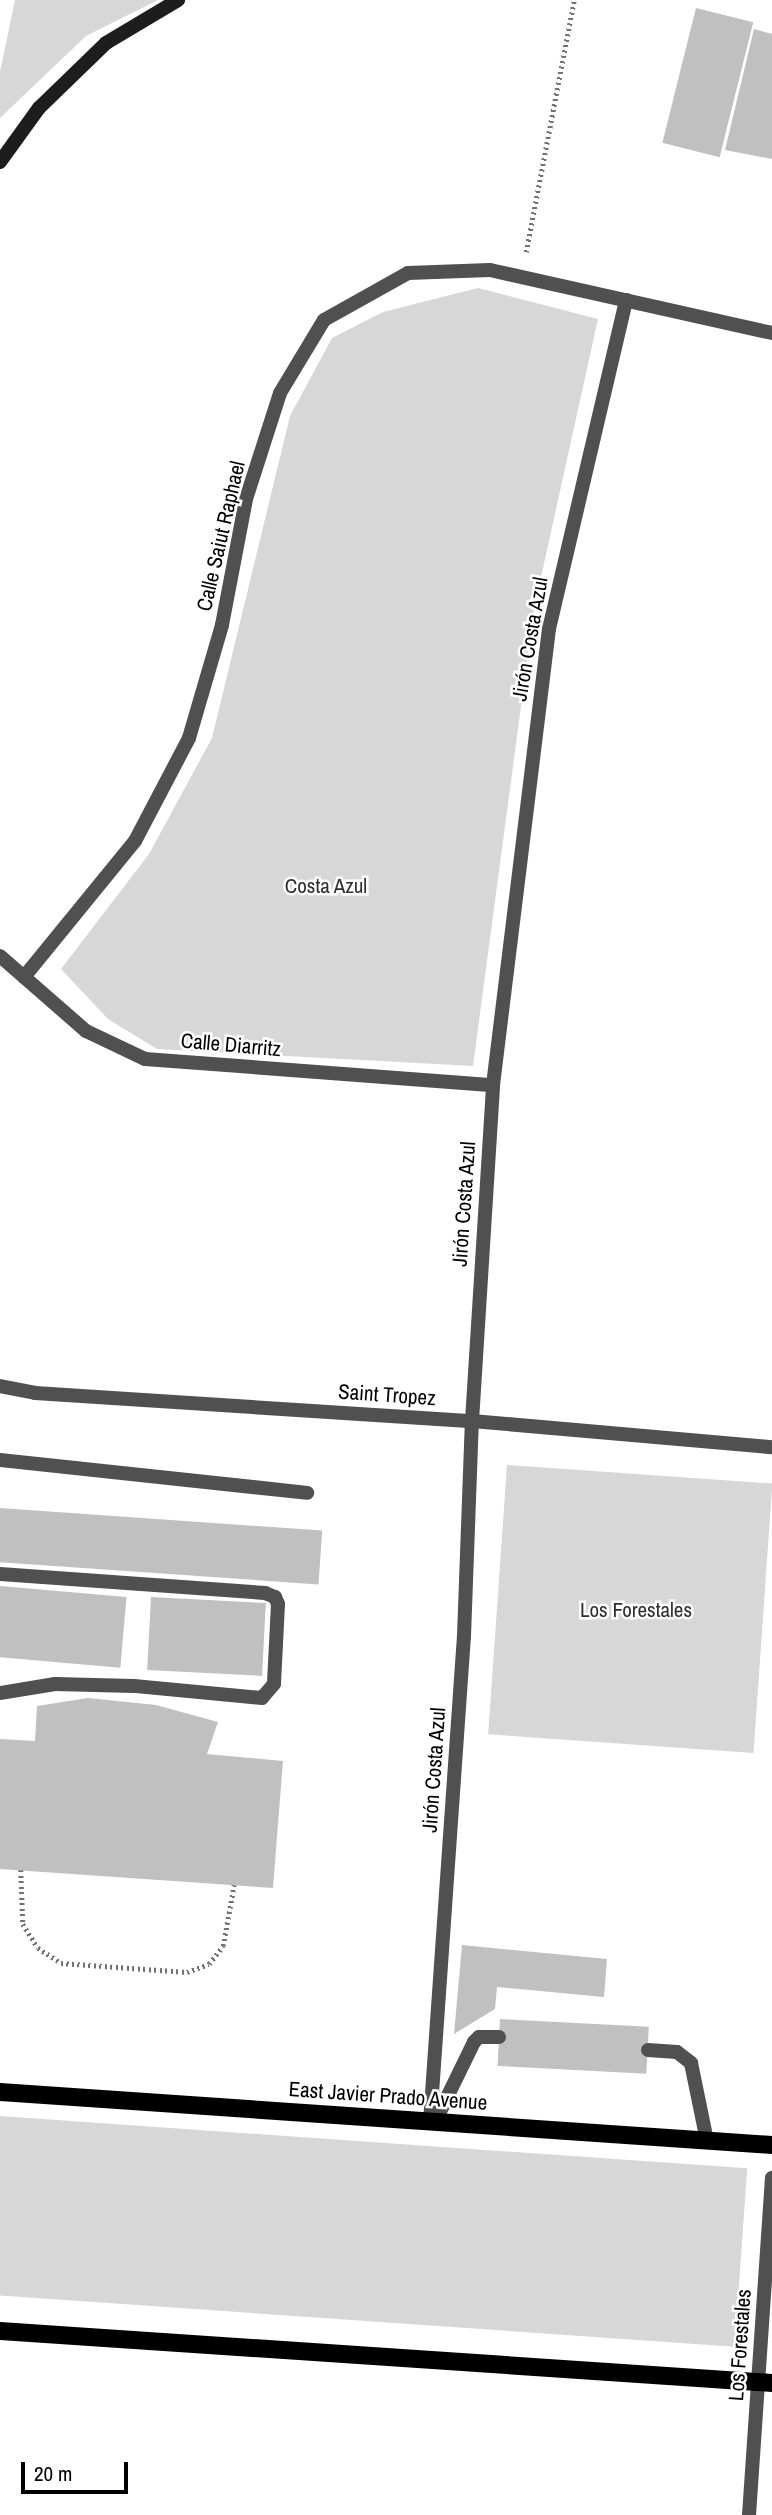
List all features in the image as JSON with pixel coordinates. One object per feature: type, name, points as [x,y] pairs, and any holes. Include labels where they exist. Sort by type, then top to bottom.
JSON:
[{"type":"main road","points":[[0,162],[39,108],[106,43],[178,0]]},
{"type":"main road","name":"East Javier Prado Avenue","points":[[0,2092],[772,2145]]},
{"type":"main road","points":[[0,2332],[765,2383]]},
{"type":"street","name":"Calle Saiut Raphael","points":[[24,977],[135,841],[189,738],[222,625],[246,499],[280,393],[324,320],[408,272],[491,270],[772,333]]},
{"type":"street","name":"Jirón Costa Azul","points":[[432,2122],[464,1636],[472,1421],[493,1085],[550,629],[626,300]]},
{"type":"street","name":"Calle Diarritz","points":[[0,956],[86,1031],[145,1059],[493,1085]]},
{"type":"street","name":"Saint Tropez","points":[[0,1386],[35,1393],[472,1421],[772,1447]]},
{"type":"street","points":[[0,1460],[307,1493]]},
{"type":"street","points":[[0,1574],[265,1593],[275,1597],[278,1604],[274,1684],[262,1698],[134,1686],[55,1684],[0,1693]]},
{"type":"street","points":[[432,2122],[474,2042],[479,2037],[499,2038]]},
{"type":"street","points":[[648,2050],[677,2052],[691,2063],[707,2141]]},
{"type":"street","name":"Los Forestales","points":[[749,2515],[765,2383],[772,2178]]},
{"type":"path","points":[[522,277],[574,0]]},
{"type":"path","points":[[21,1870],[23,1924],[38,1948],[61,1963],[175,1972],[187,1972],[209,1964],[223,1947],[234,1885]]},
{"type":"green space","points":[[15,0],[158,0],[86,36],[0,118],[0,72]]},
{"type":"green space","name":"Costa Azul","points":[[478,288],[598,319],[534,609],[473,1066],[157,1049],[108,1019],[61,969],[149,854],[212,738],[290,416],[332,338],[383,312]]},
{"type":"green space","name":"Los Forestales","points":[[507,1465],[772,1484],[754,1753],[488,1734]]},
{"type":"green space","points":[[0,2116],[747,2168],[735,2347],[0,2295]]},
{"type":"building","points":[[696,8],[753,22],[720,157],[662,143]]},
{"type":"building","points":[[754,29],[772,34],[772,159],[725,150]]},
{"type":"building","points":[[0,1508],[322,1531],[318,1584],[0,1562]]},
{"type":"building","points":[[0,1586],[127,1597],[120,1668],[0,1657]]},
{"type":"building","points":[[151,1597],[266,1603],[262,1676],[147,1670]]},
{"type":"building","points":[[88,1698],[156,1705],[218,1722],[207,1754],[283,1761],[273,1888],[0,1869],[0,1739],[35,1741],[37,1706]]},
{"type":"building","points":[[462,1945],[607,1959],[604,1997],[497,1987],[495,2009],[454,2034]]},
{"type":"building","points":[[500,2019],[649,2027],[646,2074],[498,2066]]}]
